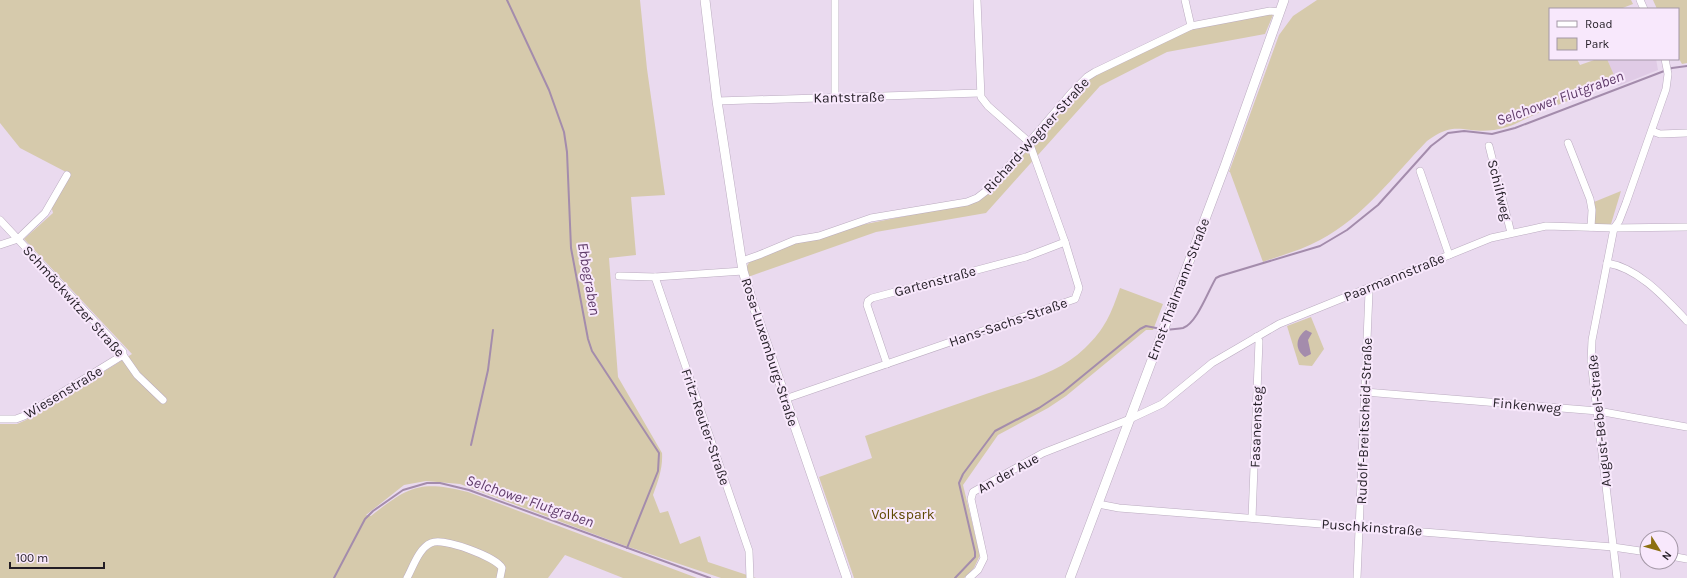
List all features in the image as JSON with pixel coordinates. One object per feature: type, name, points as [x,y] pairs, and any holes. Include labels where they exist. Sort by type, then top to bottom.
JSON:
[{"type":"street","name":"Rosa-Luxemburg-Straße","points":[[705,0],[717,101],[743,271],[749,294],[847,578]]},
{"type":"street","points":[[835,0],[835,96]]},
{"type":"street","points":[[976,0],[980,93],[982,101],[1029,142]]},
{"type":"street","points":[[1185,0],[1191,26]]},
{"type":"street","name":"Ernst-Thälmann-Straße","points":[[1070,578],[1227,160],[1284,0]]},
{"type":"street","name":"Richard-Wagner-Straße","points":[[742,260],[759,256],[795,240],[819,236],[871,218],[974,200],[990,188],[1087,77],[1104,67],[1191,26],[1270,11],[1280,12]]},
{"type":"street","name":"August-Bebel-Straße","points":[[1617,578],[1592,361],[1592,340],[1614,228],[1620,219],[1666,89],[1668,77],[1665,60]]},
{"type":"street","name":"Kantstraße","points":[[717,101],[835,96],[980,93]]},
{"type":"street","points":[[1652,131],[1660,134],[1687,133]]},
{"type":"street","name":"Hans-Sachs-Straße","points":[[785,398],[1075,299],[1079,288],[1065,242],[1029,142]]},
{"type":"street","points":[[1568,143],[1590,199],[1592,210],[1591,227]]},
{"type":"street","name":"Schilfweg","points":[[1488,146],[1511,233]]},
{"type":"street","points":[[1420,171],[1449,255]]},
{"type":"street","points":[[0,245],[18,239],[45,213],[67,175]]},
{"type":"street","name":"Schmöckwitzer Straße","points":[[0,220],[120,349],[137,375],[163,400]]},
{"type":"street","name":"Paarmannstraße","points":[[1130,419],[1162,404],[1212,363],[1279,324],[1491,238],[1546,226],[1614,228],[1687,227]]},
{"type":"street","name":"Gartenstraße","points":[[887,364],[867,305],[868,301],[872,298],[1026,257],[1065,242]]},
{"type":"street","points":[[1608,263],[1644,279],[1687,321]]},
{"type":"street","points":[[619,276],[655,277],[743,271]]},
{"type":"street","name":"Fritz-Reuter-Straße","points":[[655,277],[749,551],[750,578]]},
{"type":"street","name":"Rudolf-Breitscheid-Straße","points":[[1356,578],[1365,392],[1368,288]]},
{"type":"street","name":"Fasanensteg","points":[[1252,518],[1259,341],[1256,336]]},
{"type":"street","name":"Wiesenstraße","points":[[0,419],[16,419],[24,416],[123,355]]},
{"type":"street","name":"Finkenweg","points":[[1365,392],[1598,411],[1687,427]]},
{"type":"street","name":"An der Aue","points":[[969,578],[978,570],[984,558],[971,499],[973,492],[1043,453],[1130,419]]},
{"type":"street","name":"Puschkinstraße","points":[[1098,504],[1109,507],[1613,547],[1639,551]]},
{"type":"street","points":[[407,578],[422,550],[431,543],[438,541],[457,545],[497,562],[502,568],[500,578]]},
{"type":"shaded area","points":[[1607,60],[1656,60],[1658,70],[1618,86]]},
{"type":"shaded area","points":[[1306,330],[1312,333],[1308,340],[1311,354],[1305,357],[1299,350],[1298,340]]},
{"type":"green space","points":[[0,0],[640,0],[647,69],[665,195],[631,197],[636,255],[609,258],[618,377],[662,453],[661,469],[653,495],[660,513],[668,511],[680,544],[700,536],[708,562],[756,578],[721,578],[623,545],[460,484],[426,481],[404,485],[366,515],[371,516],[395,498],[416,488],[438,486],[452,488],[468,492],[697,578],[623,578],[565,555],[548,578],[0,578],[0,424],[17,424],[26,420],[132,354],[24,239],[53,213],[50,201],[66,172],[20,148],[0,123]]},
{"type":"green space","points":[[1317,0],[1631,0],[1633,4],[1623,8],[1549,8],[1549,60],[1578,60],[1580,65],[1594,60],[1607,60],[1617,82],[1554,106],[1506,127],[1484,131],[1453,129],[1437,134],[1427,141],[1364,208],[1336,231],[1306,247],[1263,262],[1229,172],[1279,35],[1293,16]]},
{"type":"green space","points":[[1653,0],[1687,0],[1687,63],[1682,64],[1679,59],[1679,8],[1657,8]]},
{"type":"green space","points":[[1270,14],[1273,15],[1265,34],[1167,52],[1100,86],[986,213],[876,232],[748,277],[747,266],[750,261],[788,245],[856,226],[975,202],[1079,89],[1088,80],[1102,71],[1192,29]]},
{"type":"green space","points":[[1621,191],[1611,224],[1595,225],[1594,202]]},
{"type":"green space","name":"Volkspark","points":[[1120,288],[1163,304],[1153,330],[1146,330],[1066,396],[1048,408],[998,435],[963,485],[980,555],[974,568],[964,578],[854,578],[819,477],[872,458],[865,436],[1025,381],[1051,371],[1075,357],[1092,341],[1107,321]]},
{"type":"green space","points":[[1311,317],[1324,349],[1312,366],[1299,365],[1287,326]]},
{"type":"waterway","name":"Ebbegraben","points":[[507,0],[549,90],[564,132],[567,152],[571,248],[588,339],[592,351],[659,453],[658,471],[627,548]]},
{"type":"waterway","name":"Selchower Flutgraben","points":[[1167,330],[1183,328],[1193,320],[1216,278],[1320,246],[1347,230],[1378,205],[1431,146],[1448,133],[1464,131],[1492,134],[1515,128],[1672,68],[1687,66]]},
{"type":"waterway","name":"Selchower Flutgraben","points":[[955,578],[975,557],[959,483],[963,474],[995,431],[1039,408],[1063,392],[1140,329],[1146,326],[1161,329]]},
{"type":"waterway","points":[[471,445],[488,370],[493,330]]},
{"type":"waterway","name":"Selchower Flutgraben","points":[[334,578],[365,519],[373,511],[403,490],[427,483],[440,483],[469,490],[710,578]]}]
